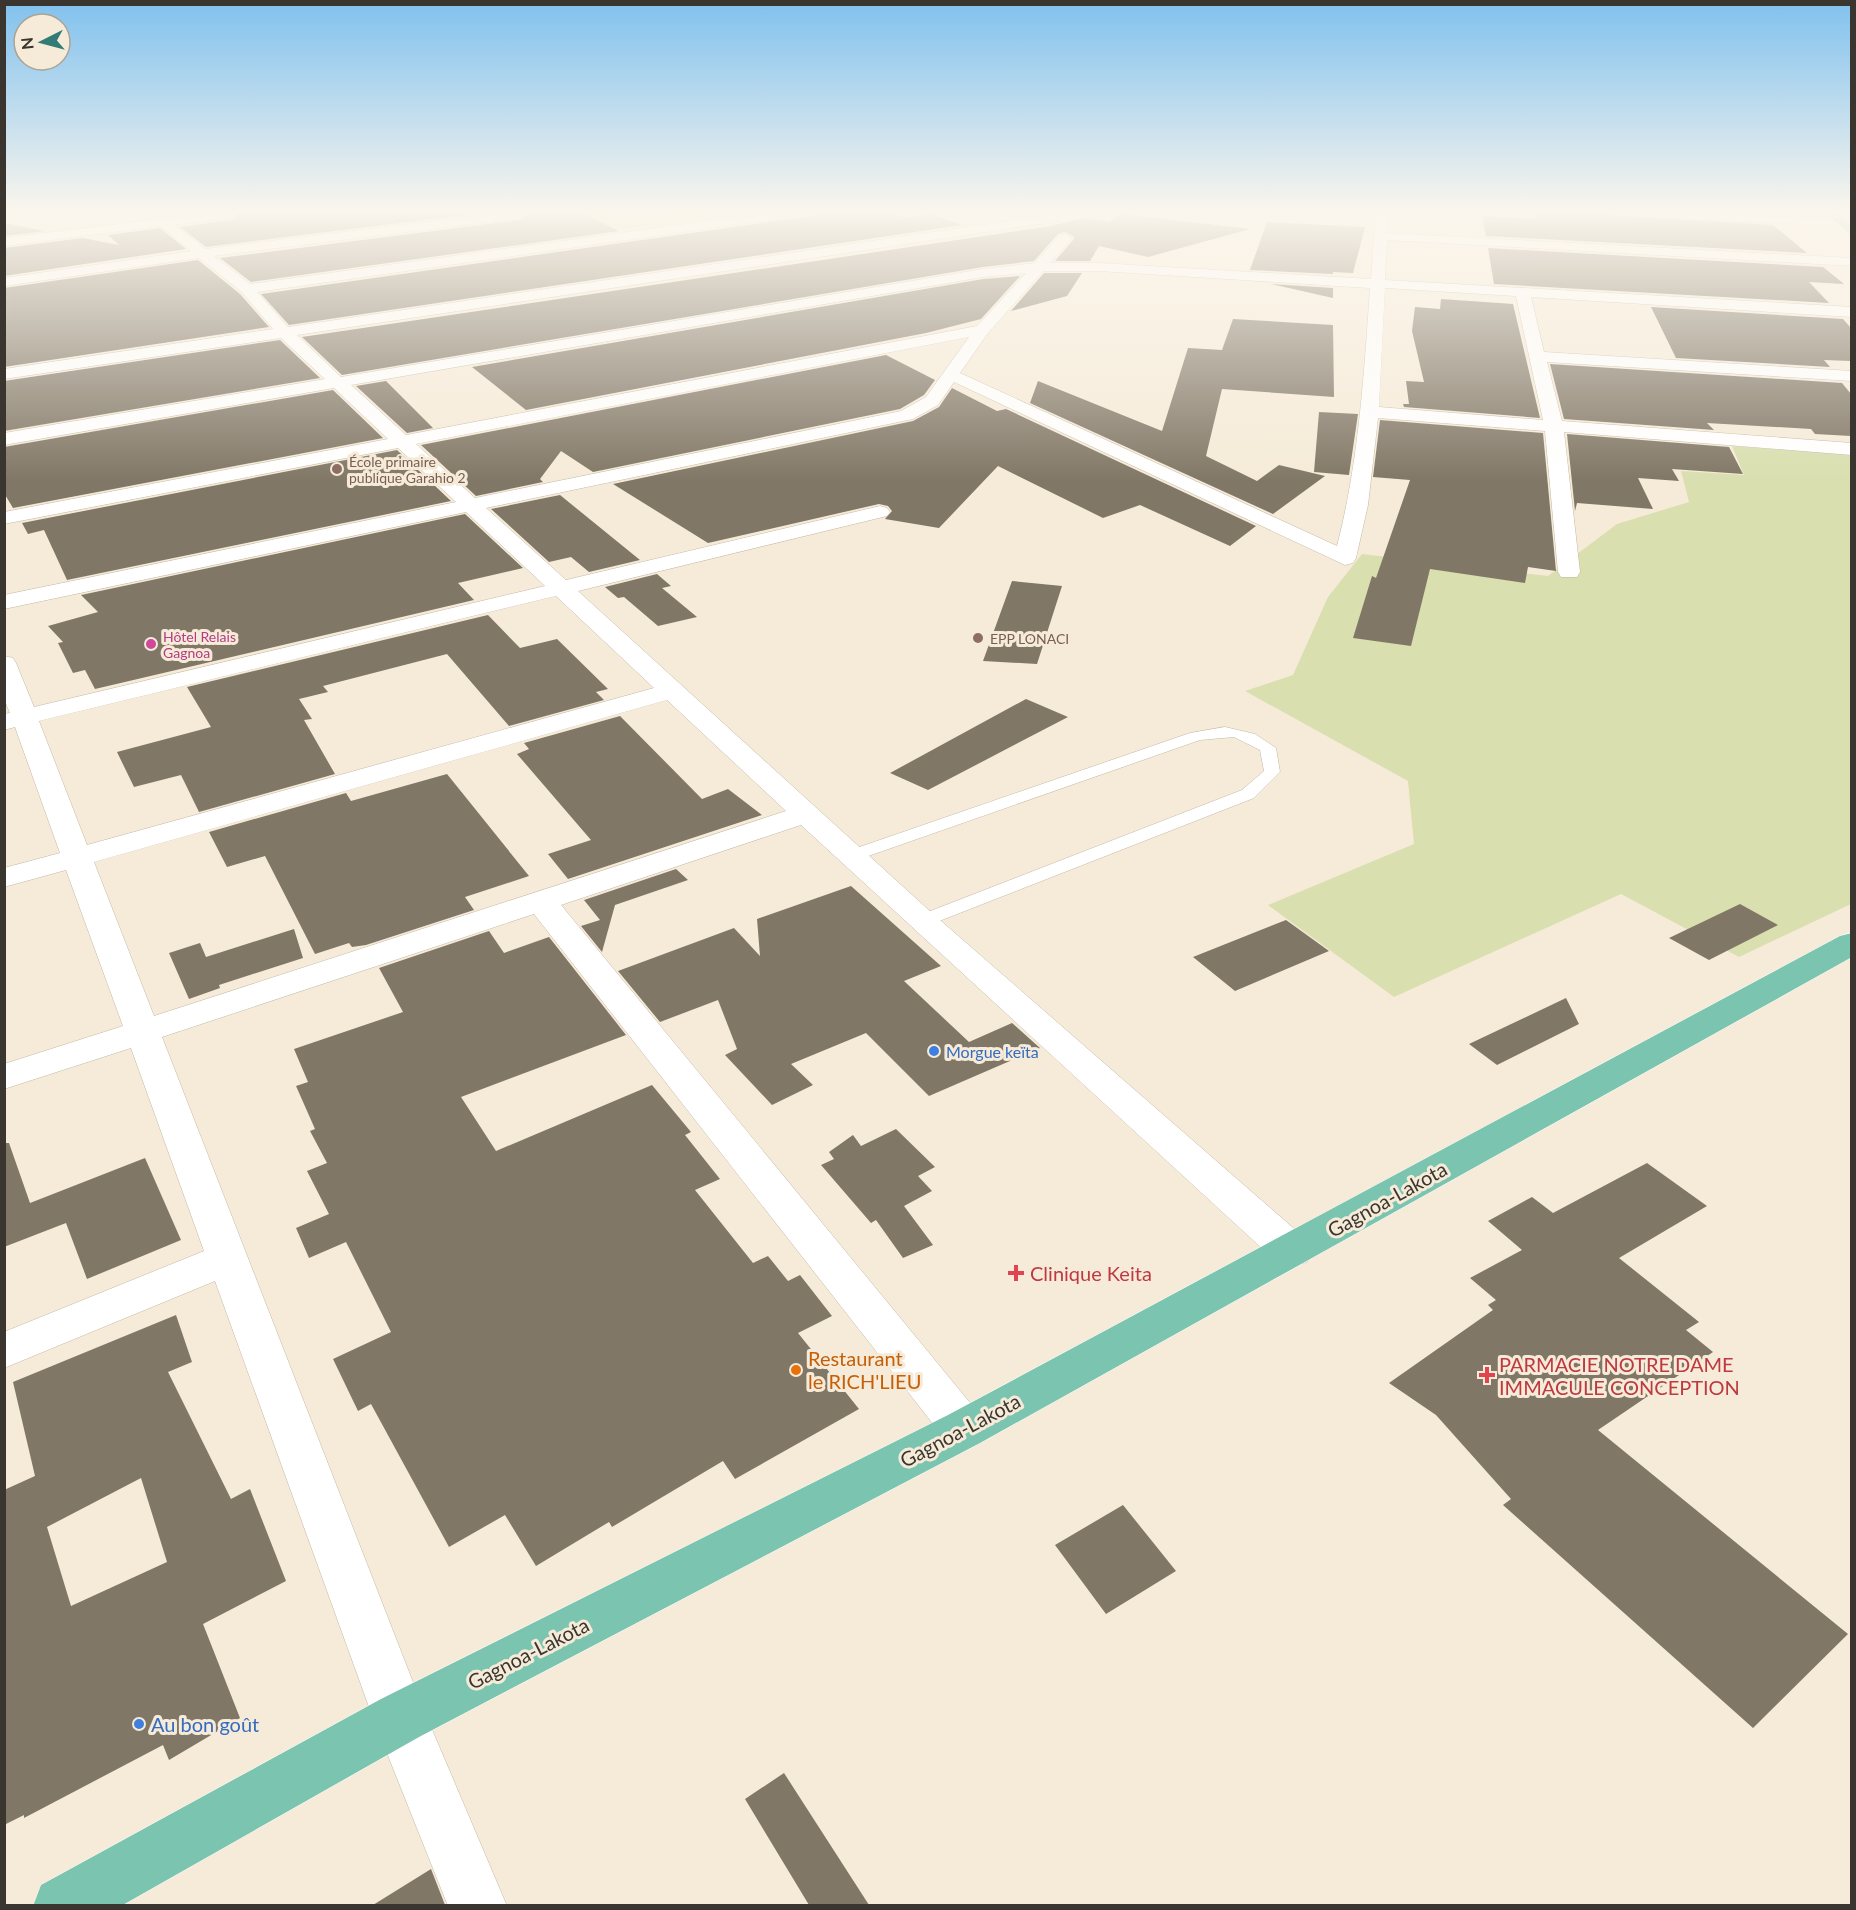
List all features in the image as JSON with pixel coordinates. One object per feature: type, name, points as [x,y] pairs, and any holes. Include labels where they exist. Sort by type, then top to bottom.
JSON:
[{"type":"main road","name":"Gagnoa-Lakota","points":[[62,1905],[400,1718],[964,1429],[1851,943]]},
{"type":"street","points":[[259,303],[284,332],[401,442],[921,921],[1292,1251]]},
{"type":"street","points":[[4,374],[480,303]]},
{"type":"street","points":[[4,439],[804,303]]},
{"type":"street","points":[[4,602],[907,415],[932,401],[982,330],[1007,303]]},
{"type":"street","points":[[952,375],[1345,558],[1358,504],[1370,412],[1375,303]]},
{"type":"street","points":[[1525,303],[1554,426],[1569,572]]},
{"type":"street","points":[[1705,303],[1851,312]]},
{"type":"street","points":[[4,518],[982,330]]},
{"type":"street","points":[[1537,356],[1851,376]]},
{"type":"street","points":[[1370,412],[1851,449]]},
{"type":"street","points":[[15,720],[880,512]]},
{"type":"street","points":[[4,663],[15,720],[77,857],[400,1718],[478,1905]]},
{"type":"street","points":[[4,878],[672,691]]},
{"type":"street","points":[[4,1077],[805,814]]},
{"type":"street","points":[[541,901],[964,1429]]},
{"type":"street","points":[[4,1351],[228,1258]]},
{"type":"lane","points":[[851,856],[1196,736],[1223,729],[1253,737],[1268,748],[1272,772],[1248,794],[921,921]]},
{"type":"green space","points":[[1732,446],[1851,455],[1851,904],[1739,957],[1621,894],[1394,997],[1268,905],[1414,844],[1408,781],[1245,691],[1293,675],[1328,597],[1362,554],[1548,576],[1617,524],[1689,502],[1681,471],[1744,475]]},
{"type":"building","points":[[4,303],[248,303],[269,327],[4,367]]},
{"type":"building","points":[[269,303],[436,303],[289,325]]},
{"type":"building","points":[[531,303],[769,303],[342,375],[302,337]]},
{"type":"building","points":[[843,303],[995,303],[981,319],[926,333],[526,410],[472,367]]},
{"type":"building","points":[[1018,303],[1040,303],[1011,311]]},
{"type":"building","points":[[1441,303],[1513,304],[1540,418],[1404,407],[1403,404],[1409,404],[1406,381],[1424,382],[1412,331],[1415,307],[1440,309]]},
{"type":"building","points":[[1651,307],[1843,319],[1851,328],[1851,361],[1824,360],[1830,367],[1676,358]]},
{"type":"building","points":[[1233,319],[1333,325],[1334,397],[1222,389],[1206,456],[1257,481],[1279,465],[1325,476],[1273,514],[1030,403],[1038,381],[1162,431],[1188,348],[1222,350]]},
{"type":"building","points":[[280,340],[320,378],[4,431],[4,381]]},
{"type":"building","points":[[886,355],[935,380],[924,395],[900,409],[593,472],[561,451],[540,479],[543,482],[476,496],[421,445]]},
{"type":"building","points":[[1550,364],[1842,383],[1851,394],[1851,436],[1815,434],[1811,429],[1707,423],[1714,430],[1564,419]]},
{"type":"building","points":[[386,381],[433,428],[407,433],[356,386]]},
{"type":"building","points":[[952,388],[997,411],[1006,409],[1256,526],[1230,546],[1140,505],[1103,518],[998,466],[939,528],[885,519],[892,511],[888,506],[879,504],[708,543],[613,484],[913,421],[939,407]]},
{"type":"building","points":[[333,390],[383,438],[13,508],[4,493],[4,447]]},
{"type":"building","points":[[1319,412],[1358,414],[1349,475],[1314,472]]},
{"type":"building","points":[[1380,420],[1543,433],[1556,571],[1528,567],[1525,583],[1430,569],[1411,646],[1353,638],[1372,576],[1376,578],[1410,480],[1373,477]]},
{"type":"building","points":[[1567,434],[1729,447],[1743,474],[1672,469],[1679,481],[1638,478],[1653,509],[1577,503],[1575,511]]},
{"type":"building","points":[[397,450],[451,501],[67,580],[44,530],[28,534],[22,523]]},
{"type":"building","points":[[560,495],[640,560],[589,572],[571,557],[549,562],[491,509]]},
{"type":"building","points":[[465,514],[523,568],[458,583],[474,600],[95,689],[85,670],[73,673],[58,643],[63,642],[48,626],[98,612],[81,595]]},
{"type":"building","points":[[657,574],[671,586],[662,588],[697,617],[658,626],[624,597],[618,598],[605,587]]},
{"type":"building","points":[[1012,581],[1062,586],[1037,664],[983,661]]},
{"type":"building","points":[[488,615],[520,648],[557,639],[608,689],[596,692],[604,700],[509,726],[447,654],[323,686],[328,692],[299,699],[312,719],[304,720],[335,774],[199,812],[181,775],[134,787],[117,752],[211,727],[187,687]]},
{"type":"building","points":[[1026,699],[1068,717],[928,790],[890,773]]},
{"type":"building","points":[[620,716],[702,799],[728,789],[762,815],[568,879],[548,854],[591,840],[517,754],[529,749],[524,743]]},
{"type":"building","points":[[447,774],[529,876],[465,897],[474,910],[366,945],[352,947],[349,943],[315,954],[265,856],[227,867],[209,832],[346,793],[351,801]]},
{"type":"building","points":[[676,869],[688,880],[615,905],[602,952],[581,926],[600,920],[584,900]]},
{"type":"building","points":[[851,886],[941,966],[904,981],[969,1042],[1012,1023],[1040,1048],[929,1096],[866,1033],[791,1064],[813,1085],[772,1105],[725,1055],[737,1049],[718,1000],[660,1022],[618,971],[734,928],[760,956],[757,919]]},
{"type":"building","points":[[1740,904],[1778,925],[1709,960],[1669,938]]},
{"type":"building","points":[[1286,920],[1329,951],[1235,991],[1193,957]]},
{"type":"building","points":[[294,929],[303,958],[219,985],[220,988],[189,999],[169,953],[200,943],[206,957]]},
{"type":"building","points":[[489,931],[504,953],[549,937],[626,1035],[461,1097],[496,1151],[652,1085],[691,1132],[685,1135],[720,1179],[695,1190],[753,1263],[768,1256],[788,1281],[800,1275],[832,1316],[798,1333],[859,1409],[735,1479],[723,1461],[612,1527],[609,1522],[536,1566],[505,1515],[449,1547],[371,1404],[358,1411],[333,1359],[391,1332],[346,1242],[309,1258],[296,1228],[329,1214],[307,1171],[327,1163],[310,1131],[315,1129],[296,1086],[308,1082],[294,1049],[403,1012],[379,968]]},
{"type":"building","points":[[1566,998],[1579,1024],[1497,1065],[1469,1044]]},
{"type":"building","points":[[896,1129],[935,1167],[918,1176],[932,1191],[904,1206],[933,1245],[903,1258],[876,1220],[871,1223],[821,1165],[834,1159],[829,1152],[853,1135],[861,1146]]},
{"type":"building","points":[[4,1143],[9,1143],[30,1203],[145,1158],[181,1240],[87,1279],[66,1223],[4,1247]]},
{"type":"building","points":[[1647,1163],[1707,1206],[1619,1258],[1699,1322],[1686,1330],[1713,1352],[1598,1430],[1848,1634],[1753,1728],[1503,1505],[1511,1499],[1436,1415],[1389,1383],[1493,1310],[1488,1305],[1496,1300],[1470,1278],[1522,1250],[1488,1221],[1532,1197],[1553,1213]]},
{"type":"building","points":[[176,1315],[192,1362],[168,1372],[231,1499],[250,1489],[286,1581],[203,1624],[240,1718],[169,1760],[163,1745],[24,1818],[24,1815],[4,1825],[4,1490],[35,1476],[13,1382]],"holes":[[[141,1478],[167,1562],[71,1606],[47,1527]]]},
{"type":"building","points":[[1123,1505],[1176,1571],[1106,1614],[1055,1545]]},
{"type":"building","points":[[784,1773],[869,1905],[809,1905],[745,1799]]},
{"type":"building","points":[[431,1869],[445,1905],[373,1905]]},
{"type":"place","name":"École primaire publique Garahio 2","points":[[337,469]]},
{"type":"place","name":"EPP LONACI","points":[[978,638]]},
{"type":"place","name":"Hôtel Relais Gagnoa","points":[[151,644]]},
{"type":"place","name":"Morgue keïta","points":[[934,1051]]},
{"type":"place","name":"Clinique Keita","points":[[1016,1273]]},
{"type":"place","name":"Restaurant le RICH'LIEU","points":[[796,1370]]},
{"type":"place","name":"PARMACIE NOTRE DAME IMMACULE CONCEPTION","points":[[1487,1375]]},
{"type":"place","name":"Au bon goût","points":[[139,1724]]}]
